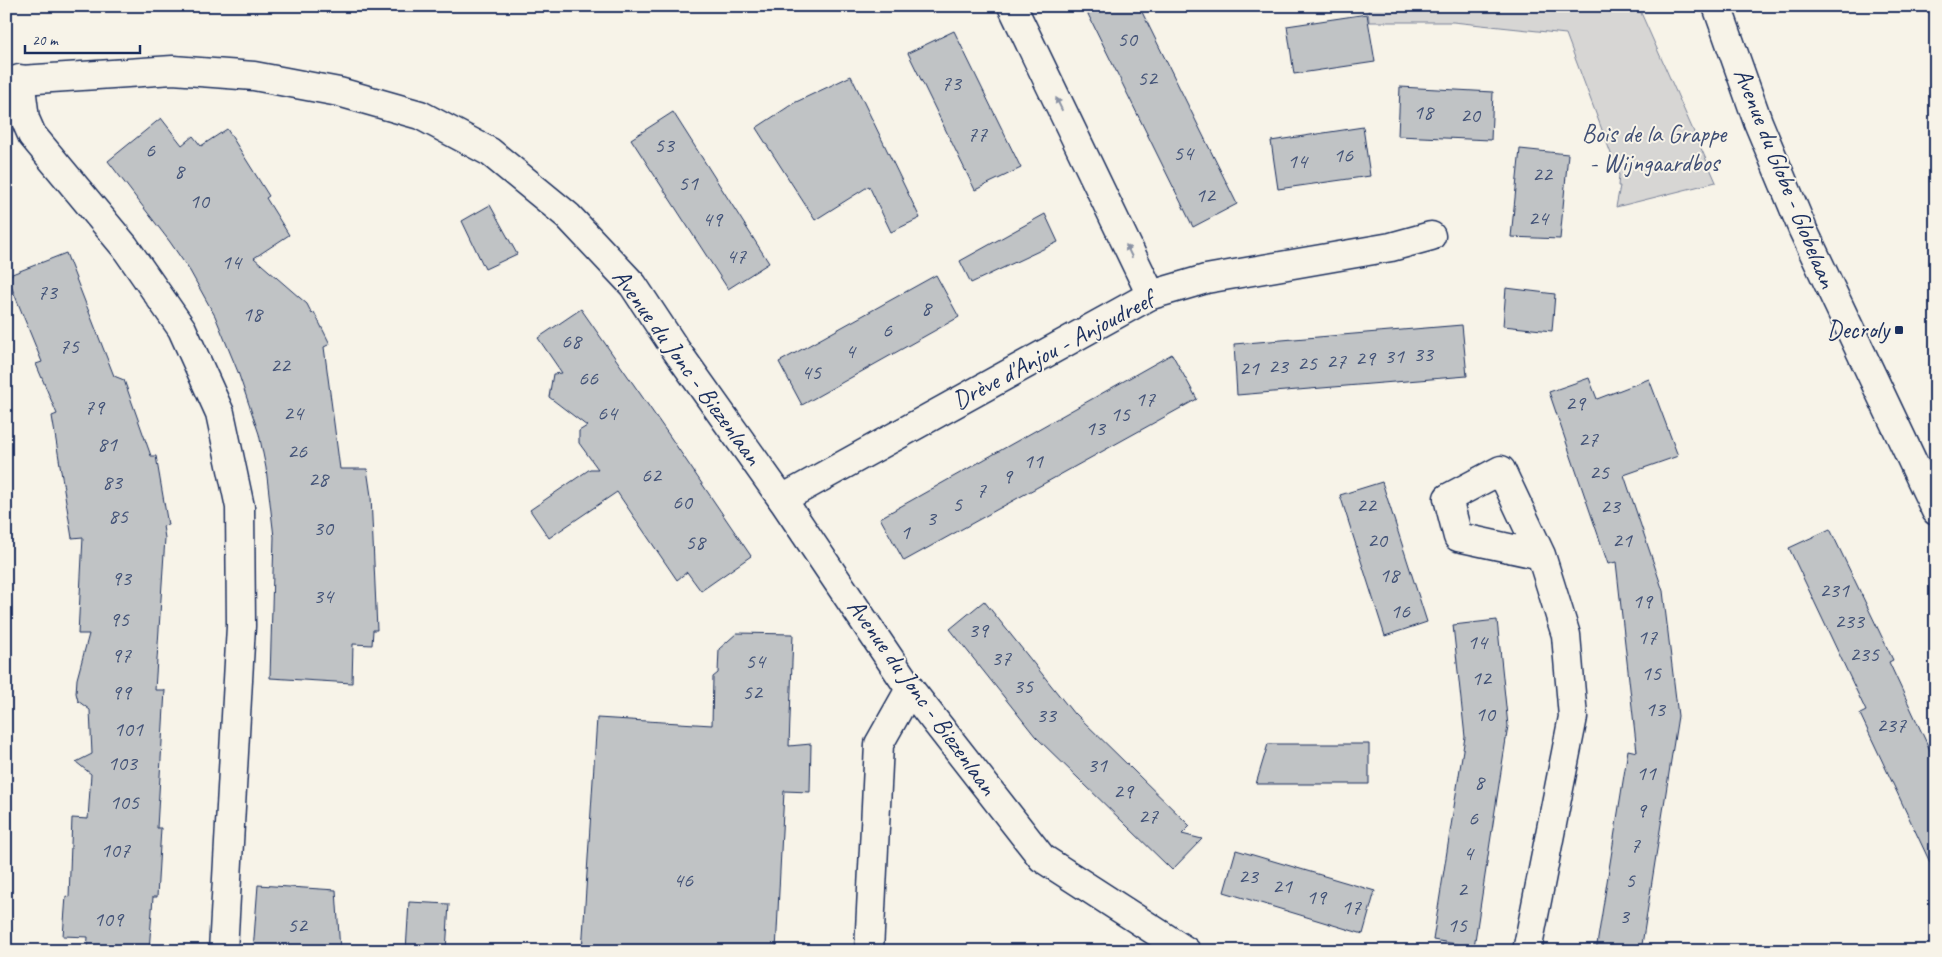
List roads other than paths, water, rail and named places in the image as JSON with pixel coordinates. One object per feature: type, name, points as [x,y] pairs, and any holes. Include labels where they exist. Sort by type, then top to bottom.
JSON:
[{"type":"street","points":[[1012,6],[1150,295]]},
{"type":"street","name":"Avenue du Globe - Globelaan","points":[[1717,6],[1758,122],[1803,230],[1936,511]]},
{"type":"street","name":"Avenue du Jonc - Biezenlaan","points":[[13,80],[173,70],[254,76],[338,92],[420,115],[490,152],[568,216],[633,285],[676,350],[782,499],[910,689],[1042,858],[1186,951]]},
{"type":"street","points":[[13,80],[32,135],[125,247],[182,329],[220,413],[240,507],[241,626],[222,951]]},
{"type":"street","name":"Drève d'Anjou - Anjoudreef","points":[[782,499],[1150,295],[1206,279],[1391,247],[1431,236]]},
{"type":"street","points":[[1528,951],[1573,717],[1566,635],[1541,555]]},
{"type":"street","points":[[868,951],[879,744],[910,689]]},
{"type":"place","name":"Decroly","points":[[1899,330]]},
{"type":"park label","name":"Bois de la Grappe - Wijngaardbos","points":[[1654,148]]}]
